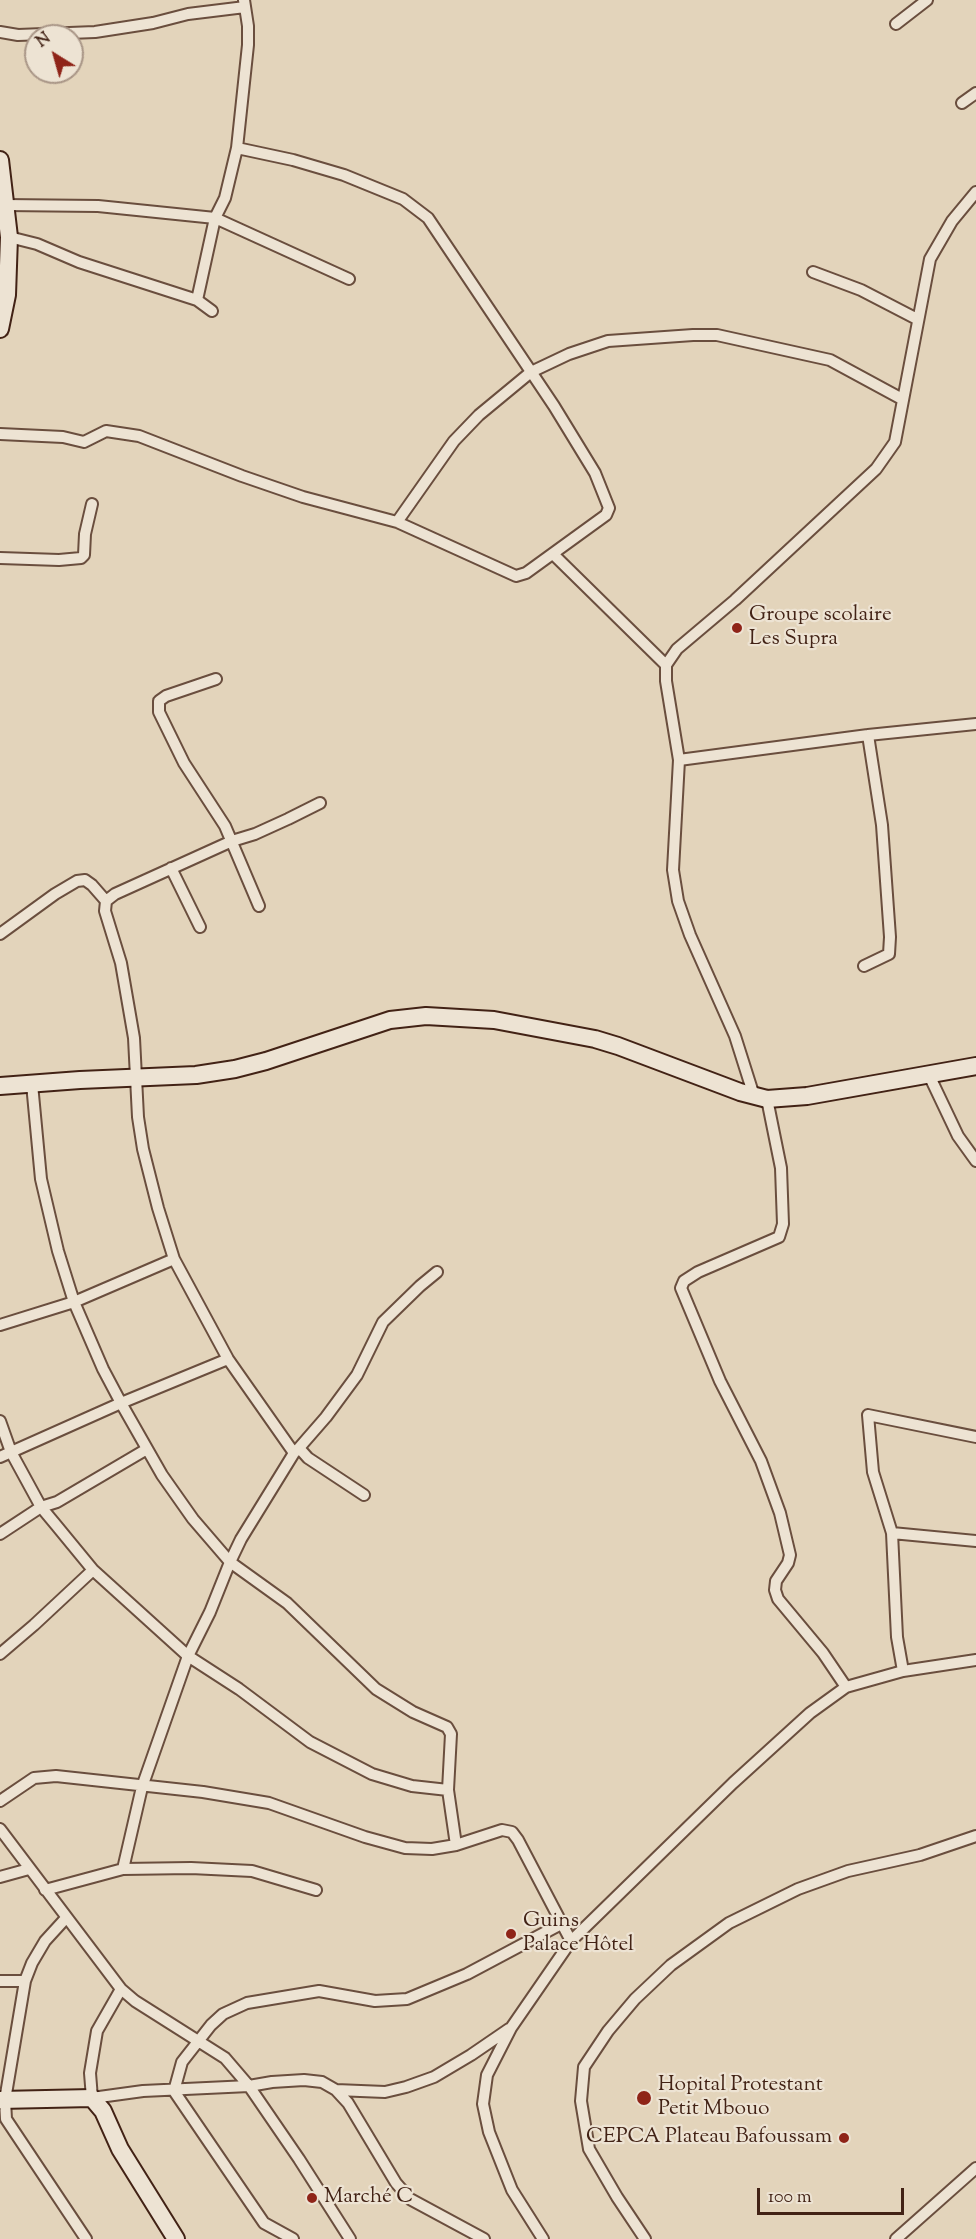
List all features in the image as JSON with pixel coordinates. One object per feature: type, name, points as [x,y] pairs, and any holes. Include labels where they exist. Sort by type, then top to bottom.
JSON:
[{"type":"street","points":[[896,24],[927,0]]},
{"type":"street","points":[[0,32],[36,35],[95,32],[153,23],[245,3],[248,45],[237,148],[225,198],[215,218],[197,300]]},
{"type":"street","points":[[962,103],[976,93]]},
{"type":"street","points":[[0,434],[63,437],[84,442],[106,431],[139,435],[242,476],[397,522],[516,576],[526,573],[600,521],[609,508],[595,472],[428,218],[403,200],[344,175],[293,160],[237,148]]},
{"type":"street","points":[[0,160],[9,237],[0,329]]},
{"type":"street","points":[[846,1687],[823,1653],[778,1599],[775,1590],[776,1581],[788,1563],[790,1555],[780,1513],[761,1461],[720,1380],[681,1288],[684,1281],[698,1272],[779,1237],[783,1224],[781,1168],[760,1097],[690,935],[678,901],[673,870],[679,760],[666,681],[666,665],[676,649],[735,600],[876,469],[895,442],[930,259],[952,221],[976,192]]},
{"type":"street","points":[[5,205],[98,206],[215,218],[349,279]]},
{"type":"street","points":[[9,237],[46,247],[79,262],[197,300],[212,311]]},
{"type":"street","points":[[813,273],[861,290],[917,319]]},
{"type":"street","points":[[397,522],[454,441],[478,415],[531,372],[569,354],[608,341],[717,335],[830,360],[902,399]]},
{"type":"street","points":[[0,558],[77,560],[81,558],[84,555],[85,534],[92,504]]},
{"type":"street","points":[[553,554],[666,665]]},
{"type":"street","points":[[216,679],[166,696],[159,701],[159,712],[184,763],[214,807],[232,841],[259,906]]},
{"type":"street","points":[[679,760],[868,735],[976,724]]},
{"type":"street","points":[[864,966],[889,954],[890,937],[882,825],[868,735]]},
{"type":"street","points":[[320,803],[255,834],[232,841],[115,894],[106,901],[105,911],[126,987],[134,1038],[138,1117],[143,1149],[174,1259],[228,1359],[296,1451],[364,1495]]},
{"type":"street","points":[[171,868],[200,927]]},
{"type":"street","points":[[0,934],[77,881],[85,880],[106,901]]},
{"type":"street","points":[[0,1086],[136,1076],[196,1075],[235,1069],[390,1020],[426,1016],[468,1017],[526,1024],[595,1039],[740,1092],[760,1097],[807,1096],[976,1066]]},
{"type":"street","points":[[929,1074],[958,1136],[976,1161]]},
{"type":"street","points":[[32,1084],[41,1179],[58,1251],[74,1302],[103,1369],[121,1403],[147,1449],[193,1519],[230,1562],[287,1603],[376,1689],[413,1712],[447,1727],[451,1734],[448,1790],[456,1845]]},
{"type":"street","points":[[0,1325],[74,1302],[174,1259]]},
{"type":"street","points":[[123,1869],[142,1787],[188,1656],[210,1612],[230,1562],[255,1515],[296,1451],[326,1417],[357,1375],[383,1322],[437,1272]]},
{"type":"street","points":[[0,1457],[121,1403],[228,1359]]},
{"type":"street","points":[[903,1671],[897,1637],[892,1533],[873,1472],[868,1415],[976,1437]]},
{"type":"street","points":[[0,1421],[11,1452],[41,1507],[93,1570],[188,1656],[239,1689],[310,1742],[372,1774],[412,1786],[448,1790]]},
{"type":"street","points":[[0,1534],[41,1507],[57,1502],[147,1449]]},
{"type":"street","points":[[892,1533],[976,1542]]},
{"type":"street","points":[[0,1654],[93,1570]]},
{"type":"street","points":[[543,2239],[512,2190],[489,2132],[483,2104],[487,2075],[511,2028],[571,1941],[733,1783],[810,1713],[846,1687],[903,1671],[976,1660]]},
{"type":"street","points":[[0,1801],[34,1778],[56,1776],[203,1792],[269,1803],[365,1837],[405,1848],[432,1849],[456,1845],[502,1830],[512,1832],[571,1941]]},
{"type":"street","points":[[0,1829],[121,1989],[135,2001],[200,2040],[225,2058],[249,2086],[299,2158],[350,2239]]},
{"type":"street","points":[[645,2239],[617,2197],[590,2149],[581,2101],[584,2067],[608,2031],[635,2000],[671,1965],[729,1923],[798,1889],[848,1871],[920,1855],[976,1836]]},
{"type":"street","points":[[45,1890],[123,1869],[190,1868],[252,1871],[316,1890]]},
{"type":"street","points":[[0,1877],[29,1869]]},
{"type":"street","points":[[66,1918],[45,1941],[25,1981],[2,2100],[6,2119],[86,2239]]},
{"type":"street","points":[[293,2239],[264,2223],[174,2091],[182,2062],[188,2052],[223,2014],[247,2003],[319,1991],[375,2001],[407,1998],[467,1974],[561,1924]]},
{"type":"street","points":[[0,1981],[25,1981]]},
{"type":"street","points":[[121,1989],[97,2031],[90,2073],[93,2098],[103,2111],[120,2149],[176,2239]]},
{"type":"street","points":[[336,2090],[385,2092],[406,2087],[434,2077],[511,2028]]},
{"type":"street","points":[[2,2100],[93,2098],[142,2091],[249,2086],[304,2080],[322,2082],[336,2090],[362,2126],[396,2183],[410,2199],[484,2239]]},
{"type":"street","points":[[896,2239],[976,2168]]},
{"type":"street","points":[[907,2229],[914,2239]]},
{"type":"place","name":"Groupe scolaire Les Supra","points":[[737,628]]},
{"type":"place","name":"Guins Palace Hôtel","points":[[511,1934]]},
{"type":"place","name":"Hopital Protestant Petit Mbouo","points":[[644,2098]]},
{"type":"place","name":"CEPCA Plateau Bafoussam","points":[[844,2138]]},
{"type":"place","name":"Marché C","points":[[312,2198]]}]
